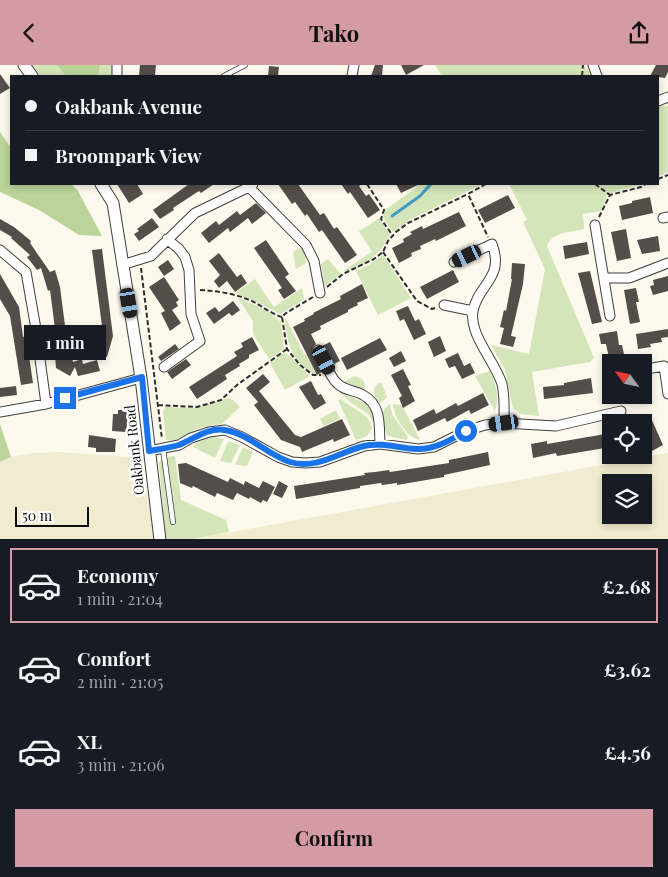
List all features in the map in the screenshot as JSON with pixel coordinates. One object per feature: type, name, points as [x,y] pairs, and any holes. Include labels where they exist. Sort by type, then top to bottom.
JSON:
[{"type":"street","name":"Oakbank Road","points":[[102,185],[113,203],[142,377],[160,539]]},
{"type":"street","points":[[122,265],[151,256],[195,213],[251,185],[306,245],[314,261],[320,293]]},
{"type":"street","points":[[595,225],[610,316]]},
{"type":"street","points":[[164,367],[200,341],[192,314],[191,290],[185,257],[167,239]]},
{"type":"street","points":[[454,262],[492,244],[495,253],[495,272],[473,311],[476,336],[494,365],[502,385],[504,423]]},
{"type":"street","points":[[0,250],[26,272],[46,404]]},
{"type":"street","points":[[605,278],[629,278],[668,263]]},
{"type":"street","points":[[444,305],[473,311]]},
{"type":"street","points":[[318,350],[336,383],[346,390],[363,395],[373,403],[379,414],[380,444]]},
{"type":"street","points":[[652,368],[664,366],[668,394]]},
{"type":"street","points":[[0,412],[46,404],[142,377]]},
{"type":"street","points":[[149,451],[179,445],[209,432],[225,430],[278,457],[292,462],[320,462],[364,446],[380,444],[418,449],[434,447],[485,425],[504,423],[556,426],[621,411]]},
{"type":"lane","points":[[226,75],[245,65]]},
{"type":"lane","points":[[163,449],[173,522]]},
{"type":"path","points":[[368,185],[384,210],[381,219],[393,236]]},
{"type":"path","points":[[282,317],[320,293],[343,274],[364,266],[383,252],[393,236],[408,223],[484,185]]},
{"type":"path","points":[[596,185],[610,195]]},
{"type":"path","points":[[595,225],[610,195],[644,185]]},
{"type":"path","points":[[468,194],[492,244]]},
{"type":"path","points":[[383,252],[417,301],[432,309],[444,305]]},
{"type":"path","points":[[140,260],[163,449]]},
{"type":"path","points":[[191,290],[220,291],[237,295],[282,317]]},
{"type":"path","points":[[282,317],[287,349],[300,365],[313,375],[318,376],[329,371]]},
{"type":"path","points":[[144,404],[197,407],[221,400],[237,385],[287,349]]},
{"type":"shaded area","points":[[59,452],[142,458],[154,539],[0,539],[0,462],[11,457],[33,453]]},
{"type":"shaded area","points":[[668,453],[668,539],[193,539],[607,464],[652,464],[652,456]]},
{"type":"green space","points":[[31,65],[113,65],[113,75],[37,75]]},
{"type":"green space","points":[[57,65],[100,65],[98,75],[65,75]]},
{"type":"green space","points":[[435,65],[584,65],[591,75],[441,75]]},
{"type":"green space","points":[[668,104],[668,173],[659,176],[659,105],[666,106]]},
{"type":"green space","points":[[0,132],[10,147],[10,185],[72,185],[78,191],[102,236],[79,235],[39,210],[0,192]]},
{"type":"green space","points":[[420,185],[481,185],[409,220],[394,232],[383,218],[385,210]]},
{"type":"green space","points":[[510,185],[639,185],[607,195],[601,211],[583,214],[584,229],[557,235],[549,241],[547,246],[594,358],[590,362],[532,372],[539,416],[521,414],[513,409],[505,370],[491,345],[529,354],[545,269],[523,222],[527,220]]},
{"type":"green space","points":[[381,217],[380,220],[390,235],[382,248],[365,264],[358,268],[343,271],[372,252],[359,231]]},
{"type":"green space","points":[[301,247],[306,255],[306,263],[296,269],[293,252]]},
{"type":"green space","points":[[383,255],[411,298],[378,315],[356,271]]},
{"type":"green space","points":[[328,259],[341,274],[325,286],[321,264]]},
{"type":"green space","points":[[255,279],[274,307],[302,288],[304,300],[280,314],[235,293]]},
{"type":"green space","points":[[237,297],[266,310],[281,322],[284,349],[269,359],[253,334],[253,321]]},
{"type":"green space","points":[[285,317],[317,375],[302,366],[296,359],[289,343]]},
{"type":"green space","points":[[286,353],[310,376],[285,390],[270,363]]},
{"type":"green space","points":[[490,371],[496,387],[497,398],[496,408],[493,413],[494,409],[475,376]]},
{"type":"green space","points":[[354,376],[362,379],[365,388],[353,388],[344,382]]},
{"type":"green space","points":[[381,382],[387,397],[382,402],[379,402],[374,391]]},
{"type":"green space","points":[[338,390],[370,406],[373,410],[375,425],[368,414],[350,402]]},
{"type":"green space","points":[[228,398],[232,399],[240,407],[222,424],[199,428],[175,441],[166,440],[163,412],[165,407],[196,408]]},
{"type":"green space","points":[[341,399],[367,418],[372,428],[367,436],[356,440],[338,400]]},
{"type":"green space","points":[[390,404],[392,414],[408,437],[407,440],[388,436],[386,433],[383,413]]},
{"type":"green space","points":[[393,404],[402,405],[420,440],[410,435],[402,426]]},
{"type":"green space","points":[[336,410],[340,419],[324,426],[320,419]]},
{"type":"green space","points":[[0,424],[11,457],[0,462]]},
{"type":"green space","points":[[214,437],[224,439],[215,458],[193,447],[202,440]]},
{"type":"green space","points":[[228,441],[240,445],[231,463],[220,461]]},
{"type":"green space","points":[[243,447],[253,452],[247,466],[235,465]]},
{"type":"green space","points":[[175,456],[181,500],[226,520],[229,532],[193,539],[166,539],[159,463],[163,457]]},
{"type":"building","points":[[140,65],[156,65],[155,75],[139,75]]},
{"type":"building","points":[[375,65],[383,65],[382,75],[371,75]]},
{"type":"building","points":[[401,65],[424,65],[406,75]]},
{"type":"building","points":[[656,65],[668,65],[668,72],[665,78],[659,77],[659,75],[651,75]]},
{"type":"building","points":[[269,66],[279,67],[278,75],[268,75]]},
{"type":"building","points":[[0,74],[10,88],[0,94]]},
{"type":"building","points":[[118,185],[138,185],[143,194],[129,203]]},
{"type":"building","points":[[188,185],[213,185],[201,193],[199,191],[160,219],[153,210]]},
{"type":"building","points":[[279,185],[299,185],[320,215],[324,213],[334,229],[337,227],[357,255],[345,263],[322,230],[319,232],[307,214],[305,216],[295,202],[292,204]]},
{"type":"building","points":[[342,185],[360,185],[359,186],[366,196],[369,194],[380,210],[368,218],[350,192],[348,194]]},
{"type":"building","points":[[397,185],[418,185],[401,193]]},
{"type":"building","points":[[508,195],[515,208],[485,223],[478,210]]},
{"type":"building","points":[[650,197],[653,213],[622,220],[619,206]]},
{"type":"building","points":[[256,203],[266,213],[252,224],[248,218],[230,232],[228,228],[209,243],[201,233],[216,221],[219,225],[237,211],[240,215]]},
{"type":"building","points":[[459,212],[466,226],[436,241],[435,239],[420,246],[421,249],[411,253],[412,256],[399,263],[392,248],[404,242],[403,239],[412,234],[410,232],[422,226],[423,229]]},
{"type":"building","points":[[152,218],[159,227],[139,241],[134,234],[139,231],[137,229]]},
{"type":"building","points":[[0,219],[14,227],[31,241],[30,243],[50,272],[55,270],[60,287],[68,349],[71,349],[73,362],[82,359],[83,364],[97,360],[100,371],[78,376],[75,367],[70,376],[56,368],[55,356],[58,356],[50,290],[48,291],[41,268],[37,270],[27,257],[30,255],[12,237],[0,230]]},
{"type":"building","points":[[626,229],[631,258],[617,261],[611,232]]},
{"type":"building","points":[[658,236],[660,251],[642,254],[637,240]]},
{"type":"building","points":[[266,240],[289,274],[285,277],[296,291],[284,299],[278,290],[282,288],[254,248]]},
{"type":"building","points":[[587,242],[589,254],[565,259],[563,246]]},
{"type":"building","points":[[102,249],[113,336],[107,357],[98,354],[106,326],[102,326],[92,250]]},
{"type":"building","points":[[219,253],[237,277],[241,274],[247,283],[235,292],[227,281],[219,288],[214,281],[220,275],[209,261]]},
{"type":"building","points":[[168,260],[174,269],[164,276],[158,267]]},
{"type":"building","points":[[512,263],[525,264],[523,284],[511,336],[516,337],[513,347],[500,344],[504,328],[500,327],[504,310],[506,311],[512,279]]},
{"type":"building","points":[[453,270],[459,282],[427,299],[420,287]]},
{"type":"building","points":[[590,271],[602,322],[592,324],[578,273]]},
{"type":"building","points":[[0,274],[19,307],[23,337],[26,336],[33,383],[21,385],[10,316],[0,299]]},
{"type":"building","points":[[668,276],[668,291],[653,295],[650,286],[654,285],[653,280]]},
{"type":"building","points":[[164,277],[179,300],[176,302],[178,306],[172,310],[181,323],[170,331],[161,313],[165,311],[149,287]]},
{"type":"building","points":[[362,284],[368,298],[357,303],[358,305],[348,310],[348,312],[320,326],[321,329],[311,334],[316,344],[312,352],[322,372],[317,375],[293,327],[305,321],[304,319],[313,313],[341,299],[340,296]]},
{"type":"building","points":[[636,288],[639,302],[636,302],[640,322],[630,324],[624,290]]},
{"type":"building","points":[[233,301],[240,310],[232,316],[229,313],[214,324],[206,313],[215,307],[219,312]]},
{"type":"building","points":[[408,306],[415,321],[419,319],[426,334],[414,340],[404,319],[400,321],[396,311]]},
{"type":"building","points":[[668,329],[668,337],[661,338],[662,342],[650,344],[651,347],[638,349],[636,334]]},
{"type":"building","points":[[617,331],[619,345],[622,345],[624,354],[608,354],[606,344],[601,344],[599,334]]},
{"type":"building","points":[[440,336],[446,351],[434,357],[428,342]]},
{"type":"building","points":[[252,337],[259,350],[249,355],[249,358],[239,364],[240,366],[225,375],[227,379],[197,399],[189,387],[237,356],[234,352],[243,347],[241,343]]},
{"type":"building","points":[[380,338],[387,350],[347,370],[341,358]]},
{"type":"building","points":[[330,342],[340,361],[332,365],[322,346]]},
{"type":"building","points":[[175,344],[179,349],[161,361],[158,357]]},
{"type":"building","points":[[401,351],[406,361],[394,367],[389,358]]},
{"type":"building","points":[[458,353],[464,366],[470,363],[475,373],[462,379],[455,366],[449,368],[445,359]]},
{"type":"building","points":[[186,359],[191,365],[172,379],[167,372]]},
{"type":"building","points":[[403,369],[411,385],[408,386],[415,401],[403,408],[399,398],[402,396],[391,375]]},
{"type":"building","points":[[263,374],[270,382],[259,391],[295,435],[301,437],[342,419],[350,435],[334,442],[333,439],[302,452],[300,447],[281,440],[254,405],[258,402],[246,388]]},
{"type":"building","points":[[591,378],[593,393],[544,399],[543,387],[564,385],[564,383]]},
{"type":"building","points":[[311,381],[318,395],[321,394],[326,403],[314,410],[299,387]]},
{"type":"building","points":[[16,386],[17,395],[0,397],[0,388]]},
{"type":"building","points":[[483,393],[489,405],[471,414],[469,410],[447,422],[445,418],[418,431],[413,420],[434,409],[436,414],[456,403],[458,406]]},
{"type":"building","points":[[118,410],[132,410],[132,418],[128,418],[126,432],[112,431],[113,414],[118,414]]},
{"type":"building","points":[[652,420],[663,445],[652,451]]},
{"type":"building","points":[[89,435],[116,439],[115,452],[96,452],[96,448],[88,447]]},
{"type":"building","points":[[602,435],[602,448],[557,456],[556,453],[533,458],[531,444],[547,441],[547,444]]},
{"type":"building","points":[[488,452],[490,465],[444,475],[444,477],[397,485],[397,483],[382,485],[381,483],[360,486],[360,488],[296,499],[294,486],[365,475],[364,473],[389,470],[390,472],[449,463],[449,460]]},
{"type":"building","points":[[186,463],[228,482],[230,478],[244,485],[245,481],[259,488],[263,481],[275,487],[267,502],[263,500],[261,503],[237,493],[233,500],[217,493],[215,497],[193,486],[192,488],[180,483],[178,464]]},
{"type":"building","points":[[279,481],[288,486],[282,498],[273,494]]},
{"type":"waterway","points":[[392,216],[420,196],[430,185]]},
{"type":"route","points":[[65,398],[142,377],[149,451],[179,445],[209,432],[225,430],[278,457],[292,462],[306,463],[320,462],[364,446],[380,444],[418,449],[434,447],[466,431]]}]
